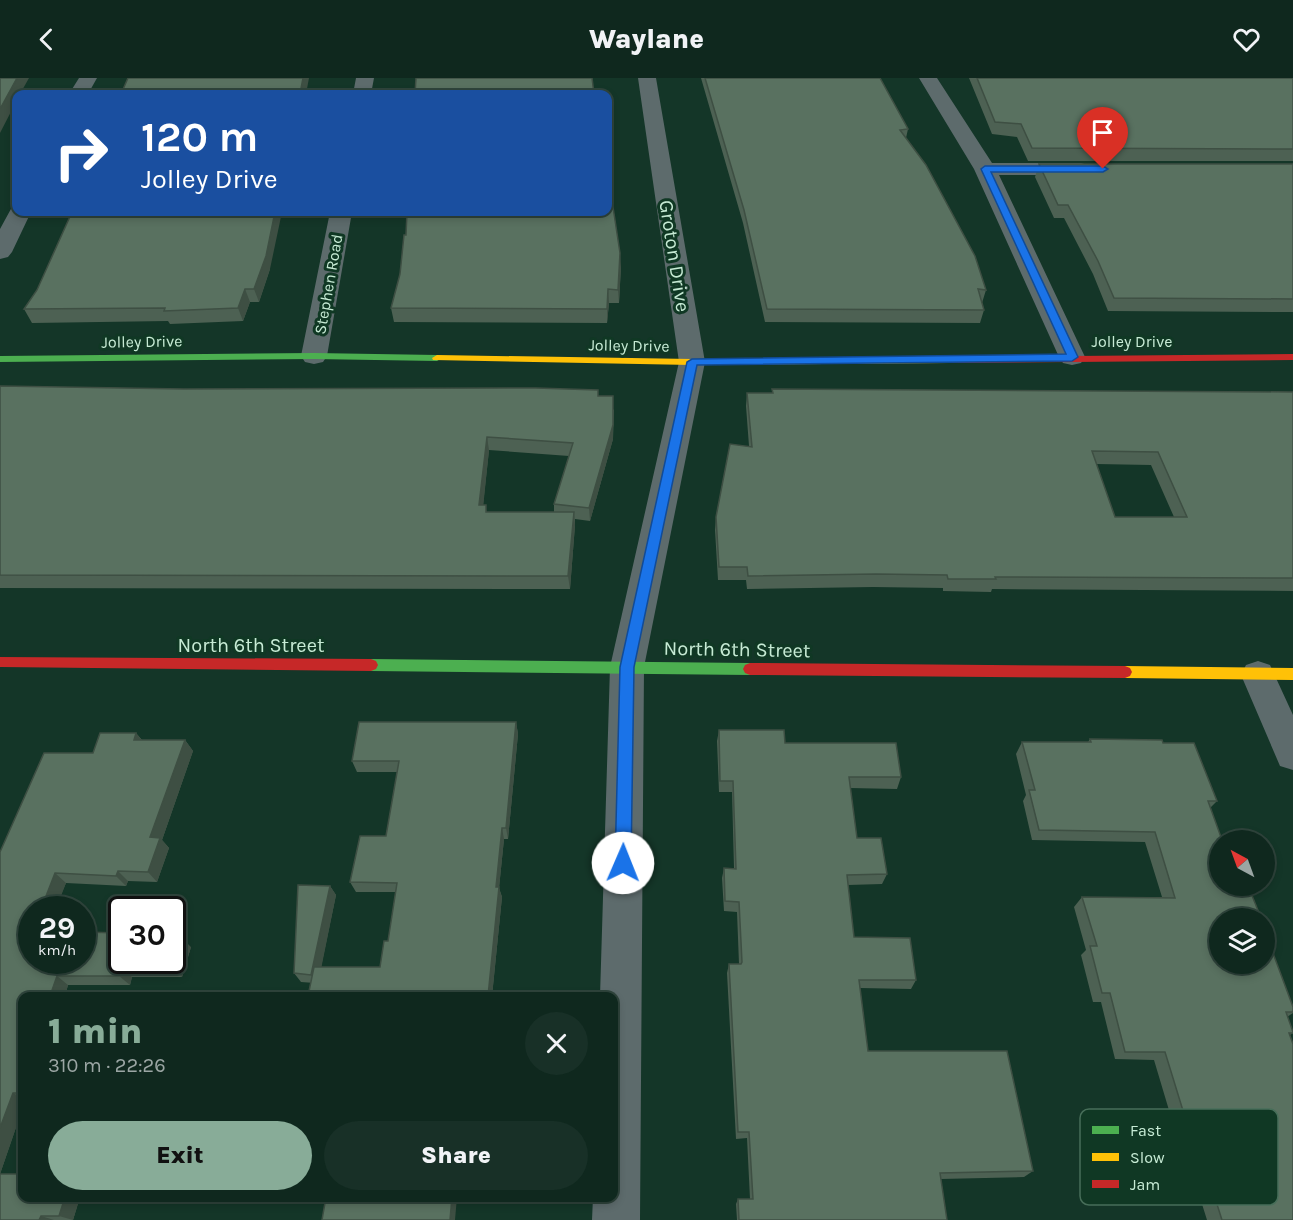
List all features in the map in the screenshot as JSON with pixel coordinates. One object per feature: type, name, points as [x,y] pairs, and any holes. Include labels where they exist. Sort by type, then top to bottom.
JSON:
[{"type":"street","name":"Groton Drive","points":[[618,1119],[627,667],[692,362],[647,78]]},
{"type":"street","points":[[928,78],[985,169],[1072,357]]},
{"type":"street","points":[[985,169],[1103,169]]},
{"type":"street","points":[[0,252],[19,216]]},
{"type":"street","name":"Stephen Road","points":[[315,356],[340,216]]},
{"type":"street","name":"Jolley Drive","points":[[0,359],[315,356],[692,362],[1072,357],[1293,357]]},
{"type":"street","name":"North 6th Street","points":[[1,664],[627,667],[1293,674]]},
{"type":"street","points":[[1258,675],[1293,755]]},
{"type":"street","name":"Groton Drive","points":[[616,1202],[616,1220]]},
{"type":"building","points":[[0,78],[17,78],[0,109]]},
{"type":"building","points":[[128,78],[303,78],[301,90],[123,90]]},
{"type":"building","points":[[416,78],[592,78],[594,90],[415,90]]},
{"type":"building","points":[[705,78],[880,78],[908,129],[900,130],[926,165],[975,256],[986,290],[978,289],[984,310],[767,309],[744,210]]},
{"type":"building","points":[[977,78],[1293,78],[1293,149],[1032,148],[1021,124],[995,122]]},
{"type":"building","points":[[1039,164],[1293,164],[1293,299],[1114,298],[1098,261],[1068,205],[1058,205]]},
{"type":"building","points":[[612,200],[620,253],[618,290],[608,289],[607,309],[391,308],[400,274],[404,235],[406,235],[407,216],[612,216]]},
{"type":"building","points":[[70,216],[274,216],[266,256],[254,289],[245,289],[238,308],[164,311],[165,308],[24,309],[37,290]]},
{"type":"building","points":[[0,386],[598,390],[598,396],[613,396],[613,425],[589,508],[554,504],[573,443],[487,437],[479,505],[486,505],[486,512],[574,512],[568,576],[0,575]]},
{"type":"building","points":[[772,389],[1293,392],[1293,578],[995,577],[996,579],[948,579],[947,575],[876,574],[748,576],[747,567],[719,567],[716,517],[730,444],[752,447],[747,393],[773,393]],"holes":[[[1092,451],[1158,452],[1187,517],[1115,517]]]},
{"type":"building","points":[[359,722],[516,722],[506,828],[502,828],[496,887],[499,887],[488,992],[309,992],[314,967],[380,967],[384,941],[388,941],[397,883],[350,882],[360,836],[386,836],[399,761],[352,761]]},
{"type":"building","points":[[719,730],[784,730],[785,743],[896,743],[901,777],[849,777],[857,838],[881,838],[887,874],[847,875],[854,937],[910,938],[916,980],[859,980],[868,1051],[1007,1051],[1033,1171],[940,1173],[947,1220],[739,1220],[738,1199],[753,1199],[749,1132],[738,1132],[729,964],[741,964],[742,962],[739,902],[725,901],[724,868],[736,869],[733,781],[720,781]]},
{"type":"building","points":[[100,733],[136,733],[134,740],[185,740],[150,837],[160,838],[148,872],[118,871],[116,876],[55,873],[46,896],[18,896],[18,974],[96,974],[96,932],[108,933],[108,974],[120,974],[119,976],[57,976],[51,992],[18,992],[18,1093],[13,1093],[0,1128],[0,852],[44,753],[93,753]]},
{"type":"building","points":[[1090,739],[1194,743],[1217,801],[1208,801],[1218,830],[1209,830],[1209,896],[1252,896],[1257,908],[1209,908],[1209,974],[1275,974],[1275,959],[1293,1007],[1293,1012],[1286,1012],[1293,1032],[1289,1033],[1293,1044],[1293,1220],[1222,1220],[1217,1205],[1278,1205],[1278,1109],[1182,1109],[1165,1052],[1125,1052],[1110,993],[1102,993],[1090,946],[1097,946],[1082,897],[1175,898],[1155,832],[1039,830],[1029,790],[1035,790],[1022,742],[1091,742]]},
{"type":"building","points":[[298,885],[330,886],[311,975],[294,973]]},
{"type":"building","points":[[0,1174],[18,1174],[18,1202],[63,1202],[59,1216],[41,1216],[39,1220],[0,1220]]},
{"type":"building","points":[[325,1202],[452,1202],[450,1220],[322,1220]]},
{"type":"traffic: fast","points":[[0,359],[314,356],[437,358]]},
{"type":"traffic: fast","points":[[371,665],[750,669]]},
{"type":"traffic: slow","points":[[437,358],[692,362],[949,360]]},
{"type":"traffic: slow","points":[[1125,672],[1293,674]]},
{"type":"traffic: jam","points":[[949,360],[1293,357]]},
{"type":"traffic: jam","points":[[0,662],[371,665]]},
{"type":"traffic: jam","points":[[750,669],[1125,672]]},
{"type":"route","points":[[623,863],[627,667],[692,362],[1072,357],[985,169],[1103,169]]}]
